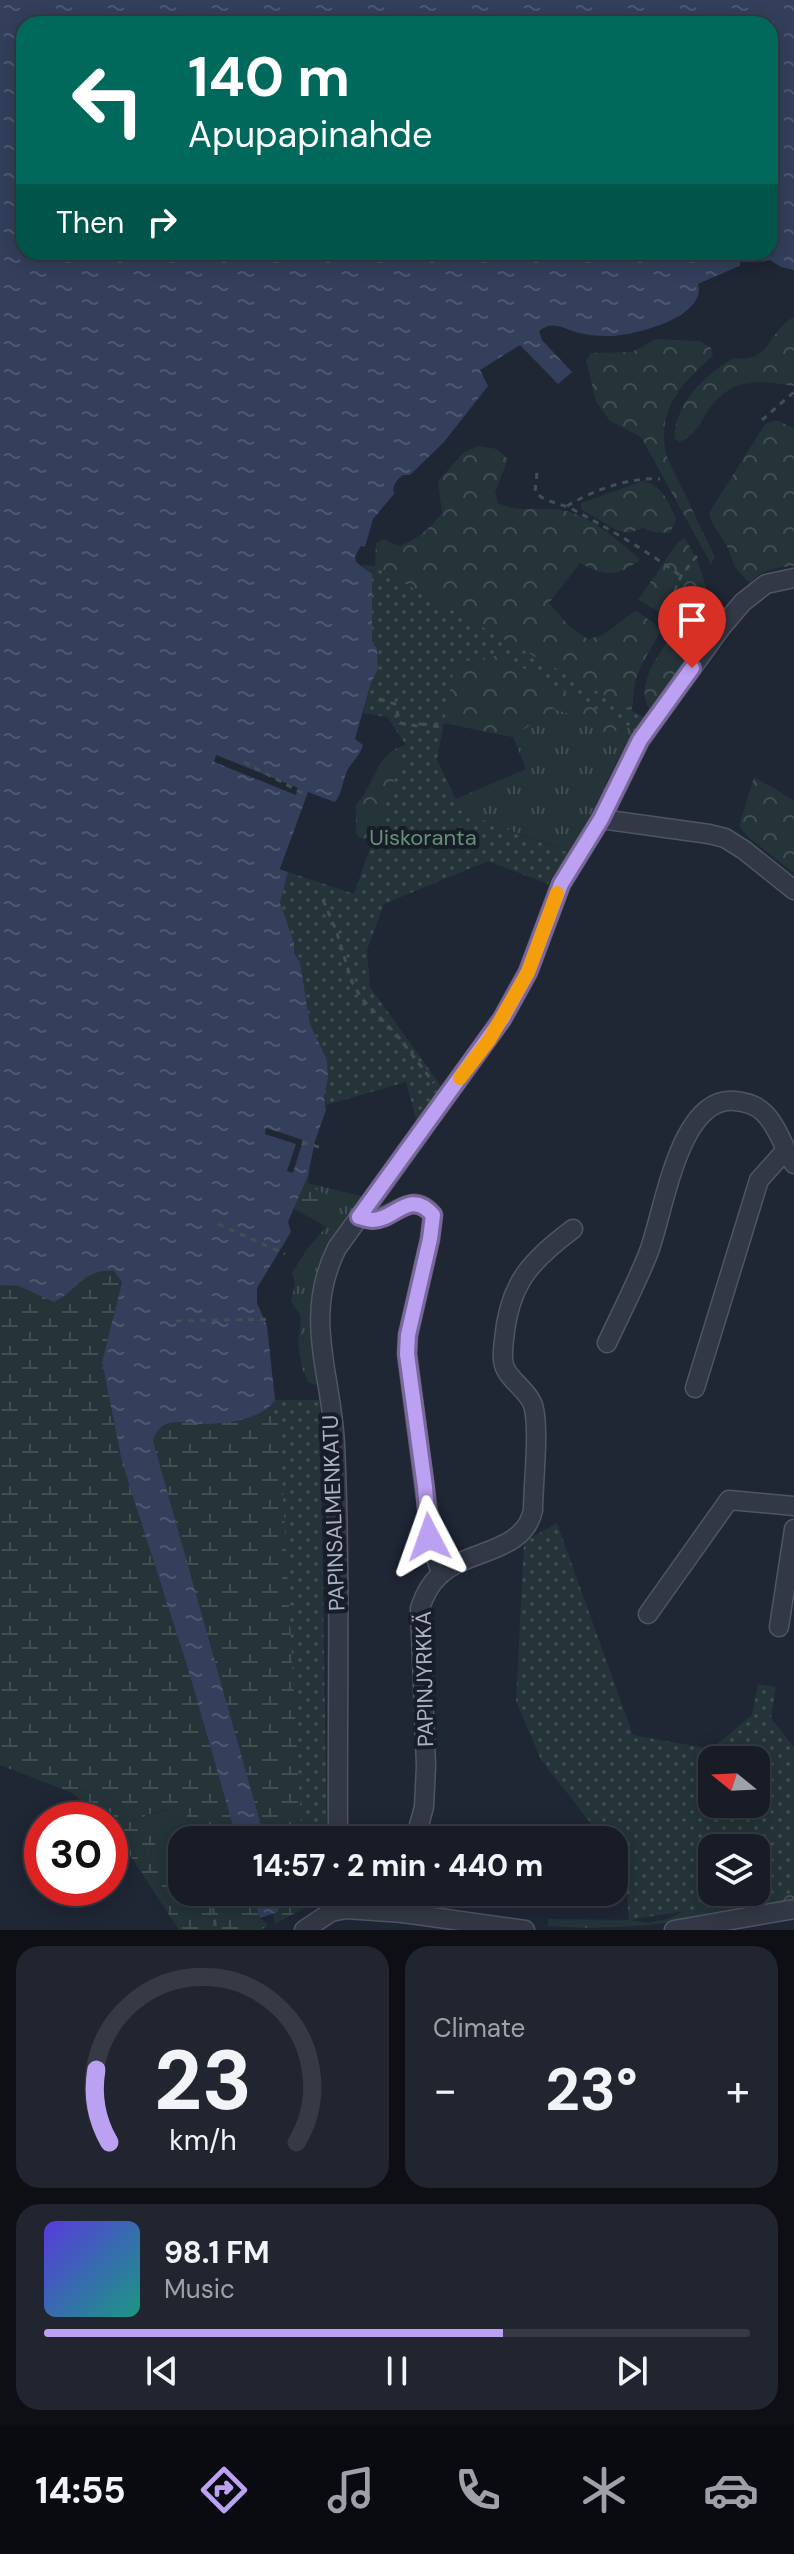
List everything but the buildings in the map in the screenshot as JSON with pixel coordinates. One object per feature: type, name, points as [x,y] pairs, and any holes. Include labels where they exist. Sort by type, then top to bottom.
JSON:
[{"type":"street","name":"PAPINSALMENKATU","points":[[338,1826],[335,1442],[318,1330],[322,1291],[330,1261],[489,1040],[517,993],[561,884],[601,819],[640,740],[743,602],[766,584],[794,578]]},
{"type":"street","points":[[601,819],[725,838],[794,890]]},
{"type":"street","points":[[607,1343],[649,1253],[670,1180],[692,1124],[713,1104],[727,1101],[749,1104],[769,1118],[790,1158],[759,1180],[695,1388]]},
{"type":"street","points":[[359,1217],[374,1220],[402,1205],[414,1204],[428,1209],[433,1215],[408,1335],[407,1354],[429,1537],[441,1573],[513,1540],[530,1525],[535,1419],[532,1403],[506,1370],[502,1357],[505,1322],[517,1286],[527,1269],[540,1253],[573,1229]]},
{"type":"street","points":[[648,1614],[729,1500],[794,1506]]},
{"type":"street","points":[[779,1627],[791,1574],[794,1529]]},
{"type":"street","name":"PAPINJYRKKÄ","points":[[419,1826],[424,1807],[426,1766],[420,1608],[430,1586],[441,1573]]},
{"type":"street","points":[[331,1912],[332,1906]]},
{"type":"street","points":[[403,1913],[404,1906]]},
{"type":"street","points":[[304,1930],[331,1912],[346,1909],[403,1913],[525,1930]]},
{"type":"street","points":[[674,1930],[794,1909]]},
{"type":"path","points":[[762,420],[794,392]]},
{"type":"path","points":[[537,473],[535,492],[542,498],[567,506],[635,544],[681,576]]},
{"type":"path","points":[[567,506],[582,497],[638,478],[660,479]]},
{"type":"path","points":[[660,624],[681,576],[699,553]]},
{"type":"path","points":[[379,699],[395,704],[400,723],[444,728]]},
{"type":"path","points":[[244,762],[304,794]]},
{"type":"path","points":[[323,900],[352,982],[362,999],[396,1034],[446,1099]]},
{"type":"path","points":[[302,1142],[319,1147]]},
{"type":"path","points":[[218,1224],[285,1254]]},
{"type":"path","points":[[176,1321],[272,1319]]},
{"type":"path","points":[[212,1906],[216,1930]]},
{"type":"green space","points":[[794,317],[794,386],[755,382],[733,388],[714,404],[691,435],[679,442],[674,438],[680,412],[693,391],[733,358],[755,356],[762,351]]},
{"type":"green space","points":[[656,339],[700,341],[711,348],[713,356],[681,388],[674,400],[668,412],[664,441],[667,457],[715,557],[711,564],[641,437],[610,421],[596,402],[586,360],[591,353],[632,352]]},
{"type":"green space","points":[[776,420],[794,428],[794,566],[764,572],[750,583],[735,567],[709,513],[765,424]]},
{"type":"green space","points":[[478,446],[497,449],[508,459],[495,492],[498,503],[519,509],[554,509],[577,515],[612,535],[640,560],[624,570],[611,573],[580,563],[549,603],[570,627],[588,639],[608,631],[636,611],[654,623],[660,632],[638,673],[631,714],[615,731],[604,735],[578,712],[570,714],[553,709],[513,737],[435,719],[372,574],[362,565],[375,566],[376,543],[384,539],[399,546],[418,537],[432,524],[442,513],[438,481],[464,452]]},
{"type":"green space","points":[[643,481],[661,491],[668,501],[676,519],[670,533],[643,528],[629,533],[616,530],[581,509],[581,503]]},
{"type":"green space","points":[[685,538],[698,562],[717,621],[649,709],[645,698],[648,676],[677,625],[638,600],[678,542]]},
{"type":"green space","name":"Uiskoranta","points":[[362,565],[375,567],[643,717],[633,730],[500,655],[455,663],[437,760],[462,812],[569,853],[548,884],[488,861],[384,904],[367,950],[370,987],[441,1086],[416,1120],[406,1082],[326,1105],[327,1060],[310,1024],[300,962],[294,953],[294,943],[280,902],[288,872],[354,894],[406,745],[387,717],[363,713],[378,669],[377,648],[372,643],[372,574]]},
{"type":"green space","points":[[455,663],[633,711],[643,717],[641,726],[627,742],[605,790],[596,802],[586,832],[566,857],[557,848],[462,812],[456,799],[526,769],[513,737],[444,723]]},
{"type":"green space","points":[[406,745],[378,840],[360,838],[356,833],[356,805],[388,754]]},
{"type":"green space","points":[[754,777],[794,800],[794,873],[748,837],[739,826]]},
{"type":"green space","points":[[74,1097],[122,1282],[102,1363],[122,1462],[188,1669],[233,1826],[191,1826],[182,1805],[144,1816],[168,1870],[168,1906],[184,1906],[185,1909],[193,1906],[257,1906],[260,1918],[268,1925],[261,1930],[179,1930],[128,1852],[128,1802],[83,1802],[72,1793],[0,1765],[0,1166]]},
{"type":"green space","points":[[309,1170],[308,1186],[327,1195],[315,1220],[295,1210],[291,1204]]},
{"type":"green space","points":[[307,1183],[361,1196],[328,1249],[316,1281],[312,1315],[320,1383],[314,1385],[308,1382],[302,1368],[298,1343],[301,1317],[291,1301],[295,1283],[292,1273],[326,1227],[315,1220],[326,1195]]},
{"type":"green space","points":[[275,1392],[272,1405],[281,1425],[304,1826],[248,1826],[143,1410]]},
{"type":"green space","points":[[275,1400],[320,1400],[327,1826],[301,1826],[279,1424],[268,1408]]},
{"type":"green space","points":[[557,1523],[633,1735],[698,1747],[698,1818],[770,1818],[770,1746],[715,1746],[752,1715],[758,1684],[776,1687],[771,1718],[794,1747],[794,1893],[770,1897],[770,1834],[698,1834],[698,1906],[715,1906],[629,1920],[628,1826],[593,1826],[541,1760],[516,1701],[524,1542]]},
{"type":"green space","points":[[182,1805],[191,1826],[168,1826],[168,1872],[143,1817]]},
{"type":"green space","points":[[794,1869],[794,1899],[770,1903],[770,1884]]},
{"type":"green space","points":[[698,1899],[698,1906],[752,1906],[697,1915],[693,1902]]},
{"type":"green space","points":[[693,1902],[696,1918],[604,1928],[548,1926],[548,1919],[647,1923],[668,1919]]},
{"type":"green space","points":[[272,1906],[308,1906],[275,1924]]},
{"type":"water","points":[[0,0],[794,0],[794,270],[770,260],[740,266],[698,284],[698,296],[691,307],[679,316],[630,334],[592,335],[559,326],[539,331],[542,340],[572,372],[558,384],[520,345],[480,370],[488,386],[444,442],[410,475],[403,475],[397,481],[394,494],[373,519],[365,547],[361,546],[355,556],[356,562],[372,574],[372,643],[377,648],[378,669],[355,739],[363,745],[348,769],[335,802],[309,793],[280,869],[288,872],[280,902],[294,943],[294,953],[300,962],[310,1024],[327,1060],[328,1078],[324,1097],[326,1110],[308,1175],[288,1222],[291,1232],[257,1288],[257,1303],[267,1326],[275,1400],[261,1412],[242,1420],[212,1424],[168,1423],[158,1430],[153,1441],[261,1826],[233,1826],[188,1669],[122,1462],[102,1362],[122,1282],[114,1271],[95,1273],[54,1302],[19,1286],[0,1285]]},
{"type":"water","points":[[256,1906],[278,1906],[278,1912],[260,1918]]},
{"type":"pier","points":[[740,260],[761,260],[762,266],[741,270],[700,289],[698,284],[740,266]]},
{"type":"pier","points":[[216,755],[298,788],[296,795],[214,762]]},
{"type":"pier","points":[[308,792],[330,801],[328,804],[311,797],[285,871],[280,869]]},
{"type":"pier","points":[[266,1128],[303,1140],[293,1173],[287,1171],[296,1144],[265,1134]]},
{"type":"slow traffic","points":[[460,1078],[489,1040],[517,993],[528,972],[557,893]]},
{"type":"route","points":[[429,1537],[413,1383],[407,1354],[408,1335],[433,1215],[428,1209],[414,1204],[402,1205],[374,1220],[359,1217],[502,1019],[528,972],[561,884],[601,819],[640,740],[692,668]]}]
